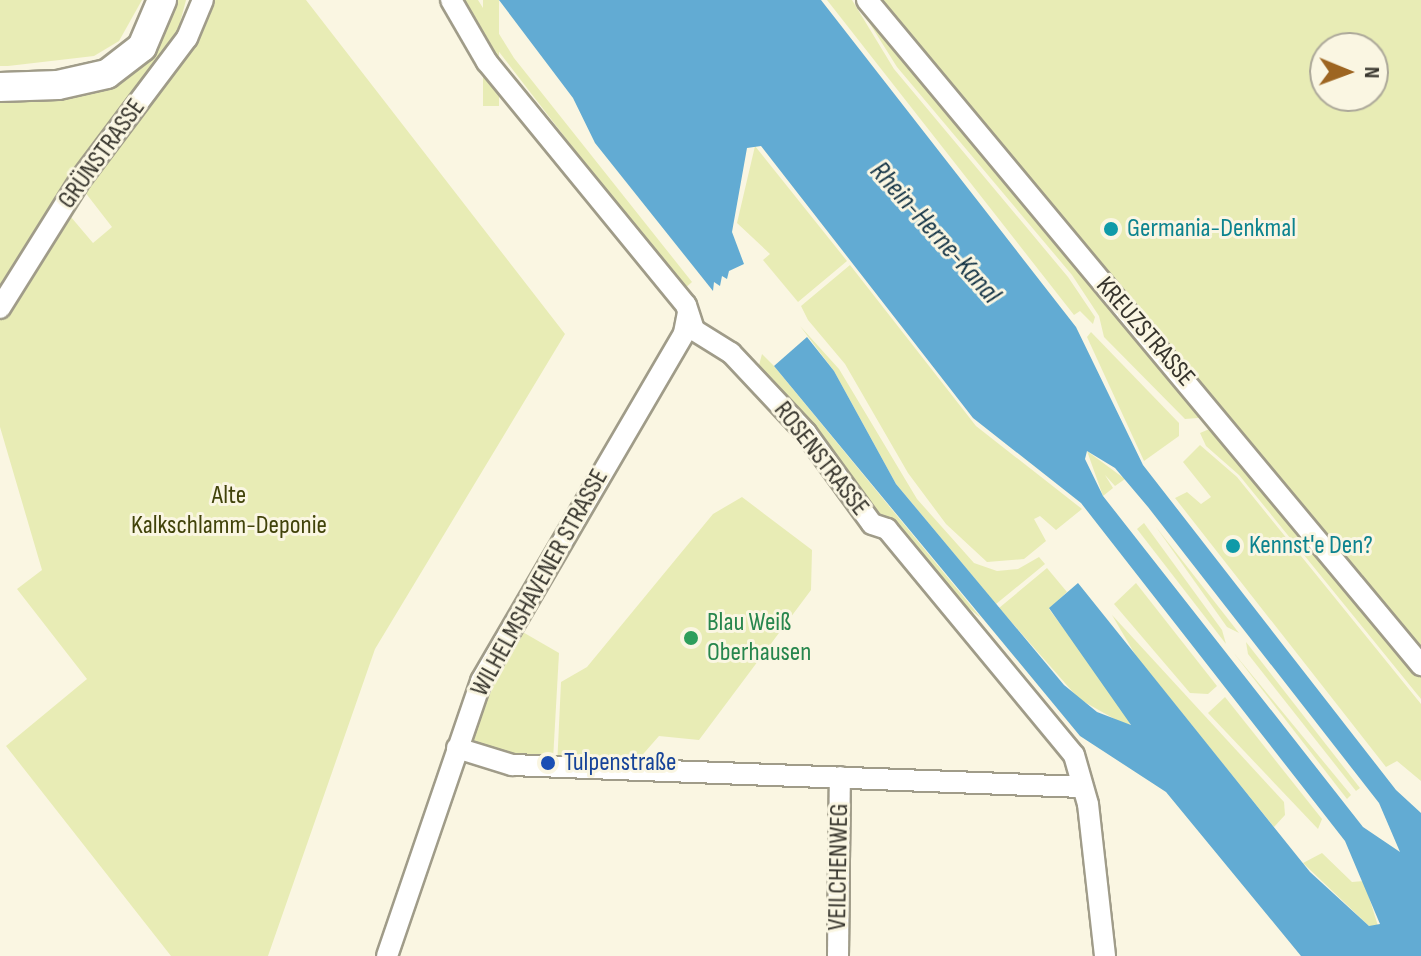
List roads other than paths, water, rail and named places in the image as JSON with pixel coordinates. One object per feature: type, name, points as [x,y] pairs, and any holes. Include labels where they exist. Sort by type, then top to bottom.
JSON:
[{"type":"highway","points":[[0,73],[71,70],[111,57],[138,28],[149,0]]},
{"type":"highway","points":[[0,87],[73,83],[107,74],[142,47],[162,0]]},
{"type":"street","name":"GRÜNSTRASSE","points":[[0,308],[80,180],[187,38],[203,0]]},
{"type":"street","name":"ROSENSTRASSE","points":[[451,0],[487,62],[688,313],[694,330],[731,353],[806,433],[872,524],[887,529],[1074,755],[1082,787],[1105,956]]},
{"type":"street","name":"KREUZSTRASSE","points":[[867,0],[1421,665]]},
{"type":"street","name":"WILHELMSHAVENER STRASSE","points":[[387,956],[484,674],[684,333],[688,313]]},
{"type":"street","points":[[457,748],[512,765],[1082,787]]},
{"type":"street","name":"VEILCHENWEG","points":[[838,956],[840,777]]},
{"type":"water","name":"Rhein-Herne-Kanal","points":[[499,0],[821,0],[1076,327],[1143,465],[1396,790],[1421,813],[1421,956],[1301,956],[1166,792],[1080,736],[774,366],[807,337],[834,371],[896,484],[1064,685],[1097,712],[1131,725],[1049,608],[1078,583],[1310,872],[1369,926],[1380,924],[1345,841],[1081,503],[973,418],[761,146],[747,148],[732,232],[744,264],[729,271],[727,279],[722,276],[720,286],[714,282],[713,291],[595,143],[573,98]],"holes":[[[1087,451],[1115,468],[1379,803],[1400,852],[1363,827],[1103,496],[1085,459]]]},
{"type":"place","name":"Germania-Denkmal","points":[[1111,229]]},
{"type":"place","name":"Kennst'e Den?","points":[[1233,546]]},
{"type":"place","name":"Blau Weiß Oberhausen","points":[[691,638]]},
{"type":"place","name":"Tulpenstraße","points":[[548,763]]},
{"type":"park label","name":"Alte Kalkschlamm-Deponie","points":[[229,511]]}]
